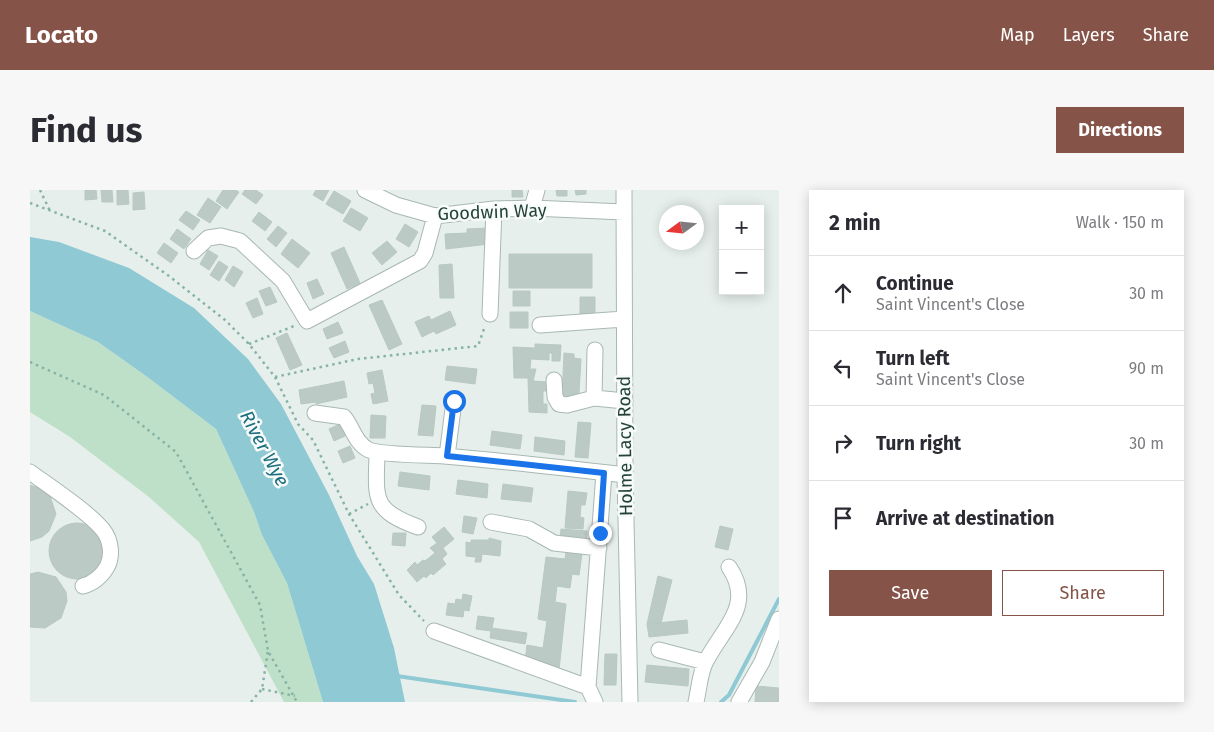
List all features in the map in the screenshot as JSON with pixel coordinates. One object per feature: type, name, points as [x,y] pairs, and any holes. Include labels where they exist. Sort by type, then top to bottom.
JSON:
[{"type":"street","name":"Goodwin Way","points":[[365,190],[396,205],[434,216],[494,209],[532,208],[624,212]]},
{"type":"street","points":[[532,208],[537,190]]},
{"type":"street","name":"Holme Lacy Road","points":[[624,190],[625,475],[630,702]]},
{"type":"street","points":[[490,314],[494,209]]},
{"type":"street","points":[[194,251],[208,238],[221,236],[240,241],[283,281],[307,320],[420,260],[425,253],[434,216]]},
{"type":"street","points":[[540,325],[624,319]]},
{"type":"street","points":[[594,398],[595,350]]},
{"type":"street","points":[[554,380],[556,402],[559,404],[567,405],[594,398],[625,401]]},
{"type":"street","points":[[447,456],[454,401]]},
{"type":"street","points":[[315,413],[344,417],[357,441],[366,449],[377,453],[394,452],[447,456],[625,475]]},
{"type":"street","points":[[377,453],[378,499],[386,512],[394,518],[418,526]]},
{"type":"street","points":[[30,472],[98,524],[107,537],[110,552],[108,566],[98,580],[83,586]]},
{"type":"street","points":[[596,702],[588,688],[604,473]]},
{"type":"street","points":[[491,522],[529,529],[554,542],[599,548]]},
{"type":"street","points":[[600,533],[626,534]]},
{"type":"street","points":[[696,702],[706,662],[732,621],[737,607],[740,593],[737,578],[729,567]]},
{"type":"street","points":[[739,702],[762,662],[779,619]]},
{"type":"street","points":[[434,631],[588,688]]},
{"type":"street","points":[[660,650],[706,662]]},
{"type":"path","points":[[40,190],[50,211]]},
{"type":"path","points":[[30,203],[105,231],[169,276],[225,320],[249,344],[276,376],[298,424],[313,440],[349,514],[399,595],[434,631]]},
{"type":"path","points":[[276,376],[358,359],[478,346],[490,314]]},
{"type":"path","points":[[249,344],[307,320]]},
{"type":"path","points":[[30,362],[104,396],[176,452],[260,605],[268,651],[262,690],[252,702]]},
{"type":"path","points":[[349,514],[378,499]]},
{"type":"path","points":[[268,651],[297,702]]},
{"type":"path","points":[[262,690],[295,696]]},
{"type":"green space","points":[[30,311],[98,342],[216,429],[254,512],[262,535],[287,583],[323,702],[284,702],[199,542],[149,497],[70,437],[30,412]]},
{"type":"water","name":"River Wye","points":[[30,237],[59,242],[129,268],[194,308],[248,359],[281,404],[329,495],[357,556],[374,584],[394,648],[405,702],[323,702],[287,583],[262,535],[254,512],[216,429],[98,342],[30,311]]},
{"type":"building","points":[[85,190],[96,190],[97,199],[85,200]]},
{"type":"building","points":[[101,190],[112,190],[113,202],[102,202]]},
{"type":"building","points":[[117,190],[128,190],[129,204],[117,205]]},
{"type":"building","points":[[223,190],[239,192],[227,209],[216,201]]},
{"type":"building","points":[[245,190],[256,190],[263,195],[256,204],[242,194]]},
{"type":"building","points":[[316,190],[329,190],[323,201],[313,195]]},
{"type":"building","points":[[512,190],[522,190],[523,197],[512,197]]},
{"type":"building","points":[[556,190],[567,190],[567,196],[557,196]]},
{"type":"building","points":[[575,190],[586,190],[586,194],[576,195]]},
{"type":"building","points":[[334,191],[351,201],[343,214],[326,204]]},
{"type":"building","points":[[144,192],[145,209],[133,210],[133,193]]},
{"type":"building","points":[[208,198],[221,207],[210,223],[197,215]]},
{"type":"building","points":[[351,208],[368,218],[360,231],[343,221]]},
{"type":"building","points":[[186,211],[200,220],[193,230],[179,220]]},
{"type":"building","points":[[259,212],[272,222],[265,231],[252,221]]},
{"type":"building","points":[[405,224],[418,232],[409,247],[396,239]]},
{"type":"building","points":[[278,226],[287,233],[276,247],[267,239]]},
{"type":"building","points":[[488,228],[489,244],[446,249],[445,234],[467,233],[467,229]]},
{"type":"building","points":[[177,229],[191,239],[184,249],[170,239]]},
{"type":"building","points":[[292,239],[310,253],[298,268],[281,254]]},
{"type":"building","points":[[387,241],[397,252],[382,265],[372,253]]},
{"type":"building","points":[[164,243],[178,253],[171,263],[157,253]]},
{"type":"building","points":[[344,247],[360,283],[347,289],[331,253]]},
{"type":"building","points":[[208,250],[218,256],[209,270],[200,264]]},
{"type":"building","points":[[509,254],[592,254],[592,288],[509,288]]},
{"type":"building","points":[[219,261],[228,267],[219,281],[210,275]]},
{"type":"building","points":[[452,264],[454,298],[440,298],[439,265]]},
{"type":"building","points":[[233,266],[243,272],[234,287],[225,280]]},
{"type":"building","points":[[317,279],[324,294],[313,299],[307,283]]},
{"type":"building","points":[[270,287],[277,302],[266,306],[259,291]]},
{"type":"building","points":[[513,291],[530,291],[530,306],[513,306]]},
{"type":"building","points":[[580,297],[595,297],[595,314],[580,314]]},
{"type":"building","points":[[257,298],[263,314],[253,318],[246,303]]},
{"type":"building","points":[[382,300],[402,344],[389,350],[369,305]]},
{"type":"building","points":[[450,311],[456,325],[436,334],[434,331],[422,337],[415,322],[429,316],[431,320]]},
{"type":"building","points":[[510,312],[528,312],[528,328],[510,328]]},
{"type":"building","points":[[338,322],[343,333],[327,339],[323,329]]},
{"type":"building","points":[[287,333],[302,365],[290,370],[276,338]]},
{"type":"building","points":[[345,341],[349,352],[334,358],[329,348]]},
{"type":"building","points":[[535,344],[561,345],[560,361],[552,361],[552,353],[549,353],[549,360],[531,359],[530,369],[536,369],[533,381],[548,382],[547,391],[543,391],[543,404],[547,404],[547,413],[529,412],[528,378],[514,378],[513,347],[535,348]]},
{"type":"building","points":[[564,353],[574,354],[574,358],[581,359],[579,393],[577,393],[576,399],[562,398]]},
{"type":"building","points":[[447,366],[477,369],[475,384],[445,380]]},
{"type":"building","points":[[382,370],[388,401],[373,404],[371,394],[375,393],[373,383],[369,384],[367,373]]},
{"type":"building","points":[[344,381],[347,397],[316,404],[316,402],[301,404],[299,390]]},
{"type":"building","points":[[422,405],[436,406],[433,436],[418,435]]},
{"type":"building","points":[[371,415],[386,416],[385,438],[370,438]]},
{"type":"building","points":[[578,422],[591,423],[588,458],[575,457]]},
{"type":"building","points":[[340,424],[345,436],[334,441],[329,429]]},
{"type":"building","points":[[492,431],[522,435],[520,449],[490,445]]},
{"type":"building","points":[[535,437],[565,441],[564,455],[534,451]]},
{"type":"building","points":[[350,446],[355,458],[343,463],[338,451]]},
{"type":"building","points":[[400,472],[430,476],[429,490],[398,486]]},
{"type":"building","points":[[458,480],[488,484],[487,498],[456,494]]},
{"type":"building","points":[[503,484],[533,488],[531,502],[501,499]]},
{"type":"building","points":[[30,485],[44,490],[50,496],[56,514],[49,531],[42,537],[30,541]]},
{"type":"building","points":[[568,491],[587,493],[585,505],[581,505],[580,517],[584,518],[583,529],[565,528]]},
{"type":"building","points":[[464,516],[477,518],[473,534],[462,532]]},
{"type":"building","points":[[77,523],[88,525],[97,531],[103,540],[105,551],[103,562],[97,571],[88,577],[77,579],[66,577],[57,571],[51,562],[49,551],[51,540],[57,531],[66,525]]},
{"type":"building","points":[[720,526],[733,529],[728,550],[715,547]]},
{"type":"building","points":[[444,527],[454,539],[443,548],[447,554],[442,559],[446,564],[433,575],[431,573],[426,578],[424,576],[417,582],[407,570],[415,562],[417,565],[435,553],[430,548],[437,543],[432,537]]},
{"type":"building","points":[[561,529],[587,531],[586,542],[560,539]]},
{"type":"building","points":[[393,533],[406,533],[405,546],[392,545]]},
{"type":"building","points":[[489,538],[501,541],[500,556],[482,554],[481,562],[475,562],[476,557],[466,556],[466,542],[471,543],[471,540],[489,540]]},
{"type":"building","points":[[566,552],[582,554],[579,575],[572,574],[570,588],[557,586],[555,602],[566,604],[559,670],[525,661],[527,645],[543,648],[547,621],[538,619],[546,557],[565,559]]},
{"type":"building","points":[[38,572],[56,577],[66,592],[67,601],[61,618],[45,628],[30,627],[30,574]]},
{"type":"building","points":[[658,576],[672,580],[661,623],[647,624]]},
{"type":"building","points":[[463,594],[472,596],[469,611],[464,610],[463,617],[446,615],[448,603],[455,604],[456,599],[462,600]]},
{"type":"building","points":[[478,616],[494,618],[492,628],[527,633],[525,644],[490,638],[491,631],[476,629]]},
{"type":"building","points":[[687,620],[688,633],[649,637],[647,624]]},
{"type":"building","points":[[605,654],[617,654],[616,685],[604,685]]},
{"type":"building","points":[[647,665],[689,669],[688,686],[645,682]]},
{"type":"building","points":[[756,686],[779,688],[779,702],[755,702]]},
{"type":"waterway","points":[[721,702],[729,695],[779,599]]},
{"type":"waterway","points":[[397,676],[575,702]]},
{"type":"route","points":[[454,401],[447,456],[604,473],[600,533]]}]
